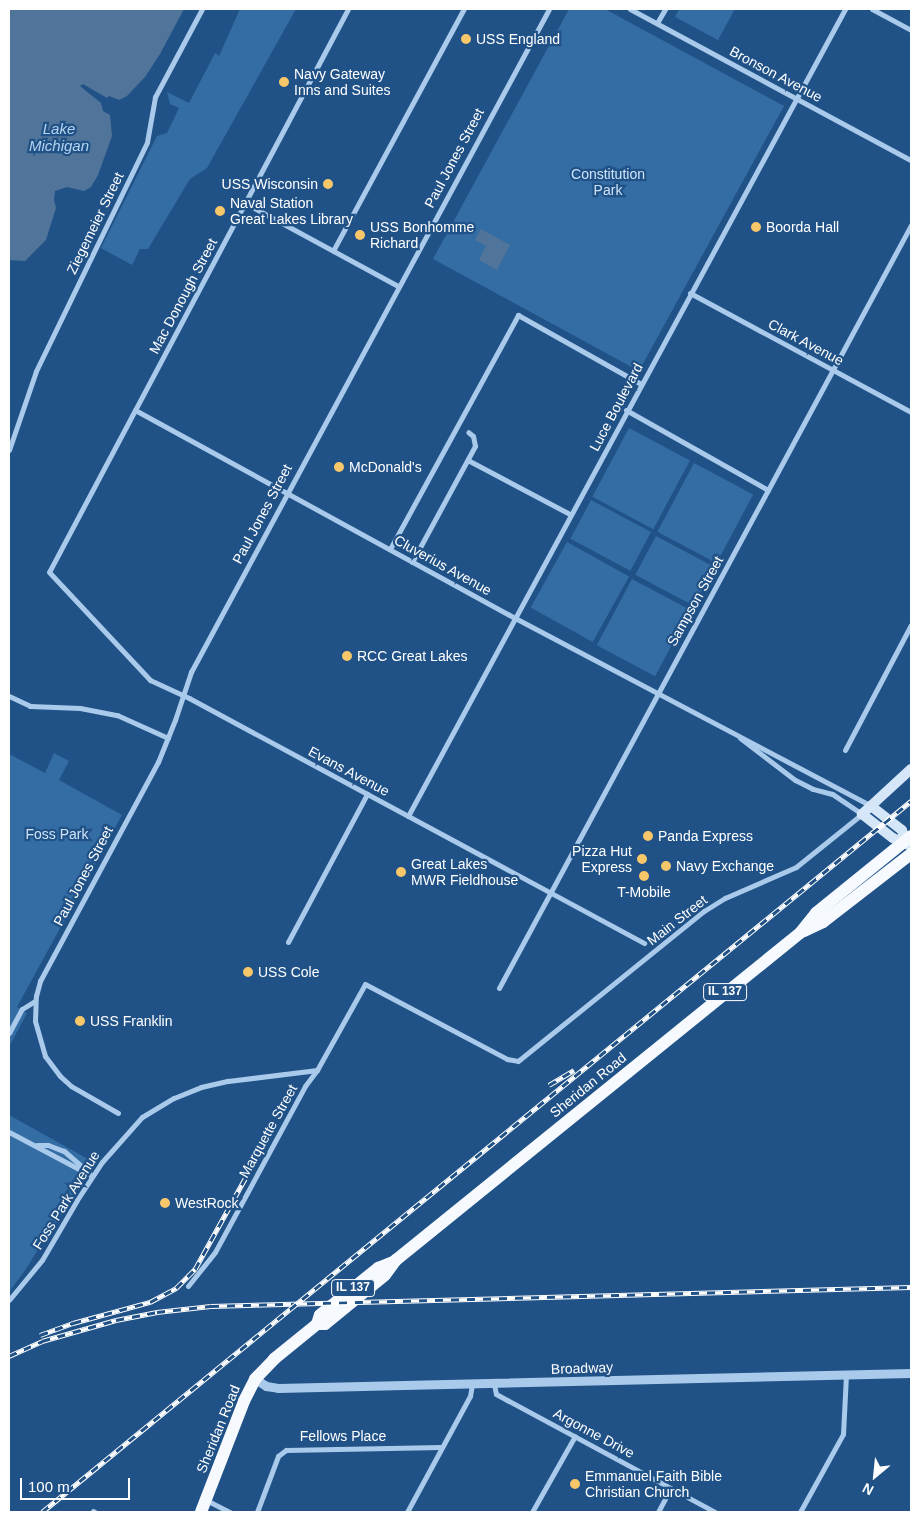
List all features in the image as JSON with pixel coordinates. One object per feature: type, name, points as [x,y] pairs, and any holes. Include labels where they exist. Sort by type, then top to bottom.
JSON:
[{"type":"highway","name":"Sheridan Road","points":[[204,1506],[244,1401],[255,1379],[274,1358],[318,1324],[325,1324],[385,1275],[396,1260],[800,933],[816,913],[909,841]]},
{"type":"highway","name":"Sheridan Road","points":[[800,933],[823,922],[911,854]]},
{"type":"main road","points":[[909,841],[893,838],[862,814],[911,769]]},
{"type":"main road","points":[[870,806],[902,830],[909,841]]},
{"type":"street","name":"Ziegemeier Street","points":[[9,450],[36,370],[147,142],[155,97],[202,9]]},
{"type":"street","name":"Mac Donough Street","points":[[66,591],[49,572],[348,9]]},
{"type":"street","points":[[333,251],[464,9]]},
{"type":"street","name":"Paul Jones Street","points":[[118,1113],[71,1086],[52,1068],[36,1032],[36,1001],[44,974],[158,762],[191,672],[398,286],[550,9]]},
{"type":"street","name":"Bronson Avenue","points":[[630,9],[911,160]]},
{"type":"street","points":[[657,23],[665,9]]},
{"type":"street","name":"Luce Boulevard","points":[[408,816],[626,410],[845,9]]},
{"type":"street","points":[[872,9],[911,30]]},
{"type":"street","points":[[245,203],[398,286]]},
{"type":"street","name":"Sampson Street","points":[[499,988],[911,225]]},
{"type":"street","name":"Clark Avenue","points":[[690,293],[911,412]]},
{"type":"street","points":[[390,549],[518,315],[641,384]]},
{"type":"street","name":"Cluverius Avenue","points":[[135,410],[514,618],[870,806]]},
{"type":"street","points":[[626,410],[768,490]]},
{"type":"street","points":[[412,562],[476,443],[473,436],[468,432]]},
{"type":"street","points":[[468,460],[570,514]]},
{"type":"street","name":"Evans Avenue","points":[[66,591],[150,680],[182,695],[644,943]]},
{"type":"street","points":[[845,750],[911,625]]},
{"type":"street","points":[[9,696],[30,706],[80,708],[117,716],[168,738]]},
{"type":"street","name":"Cluverius Avenue","points":[[740,738],[795,780],[812,789],[824,790],[862,814]]},
{"type":"street","points":[[288,942],[367,794]]},
{"type":"street","name":"Main Street","points":[[365,984],[507,1059],[518,1061],[704,912],[725,898],[796,867],[862,814]]},
{"type":"street","name":"Marquette Street","points":[[188,1286],[216,1252],[305,1086],[318,1070],[365,984]]},
{"type":"street","points":[[9,1033],[22,1009],[36,1001]]},
{"type":"street","name":"Foss Park Avenue","points":[[9,1300],[42,1260],[92,1176],[113,1148],[142,1118],[174,1098],[201,1087],[227,1081],[318,1070]]},
{"type":"street","points":[[9,1132],[36,1145],[45,1153],[92,1176]]},
{"type":"street","points":[[36,1145],[48,1145],[64,1151],[77,1160],[92,1176]]},
{"type":"street","name":"Broadway","points":[[255,1379],[266,1386],[278,1388],[472,1385],[911,1373]]},
{"type":"street","points":[[800,1512],[843,1434],[846,1374]]},
{"type":"street","name":"Argonne Drive","points":[[494,1384],[496,1394],[715,1512]]},
{"type":"street","points":[[407,1512],[470,1396],[472,1385]]},
{"type":"street","points":[[532,1512],[574,1436]]},
{"type":"street","name":"Fellows Place","points":[[257,1512],[278,1456],[286,1450],[441,1447]]},
{"type":"street","points":[[658,1512],[672,1488]]},
{"type":"street","points":[[204,1506],[230,1512]]},
{"type":"green space","points":[[240,9],[296,9],[207,168],[190,179],[148,249],[140,249],[132,265],[101,248],[157,136],[167,133],[179,108],[170,104],[167,92],[189,103],[215,53],[219,56]]},
{"type":"green space","name":"Constitution Park","points":[[569,9],[605,9],[784,106],[639,371],[433,259]]},
{"type":"green space","points":[[679,9],[735,9],[718,40],[675,17]]},
{"type":"green space","points":[[629,428],[690,460],[653,529],[592,497]]},
{"type":"green space","points":[[694,463],[753,494],[717,563],[657,532]]},
{"type":"green space","points":[[591,500],[651,532],[630,571],[570,539]]},
{"type":"green space","points":[[656,536],[714,567],[694,606],[635,575]]},
{"type":"green space","points":[[567,542],[629,576],[593,642],[531,608]]},
{"type":"green space","points":[[632,579],[690,610],[655,676],[597,645]]},
{"type":"green space","name":"Foss Park","points":[[54,753],[69,761],[59,780],[122,815],[17,1007],[27,1013],[9,1047],[9,754],[45,773]]},
{"type":"green space","points":[[9,1115],[95,1163],[9,1292]]},
{"type":"water","name":"Lake Michigan","points":[[9,9],[184,9],[160,54],[145,77],[127,96],[119,100],[109,96],[107,98],[83,84],[80,86],[101,103],[103,111],[110,115],[112,136],[98,175],[91,187],[84,191],[67,187],[55,191],[54,200],[56,208],[46,240],[25,261],[9,260]]},
{"type":"water","points":[[481,229],[510,245],[497,270],[479,260],[486,246],[475,240]]},
{"type":"railway","points":[[42,1512],[911,801]]},
{"type":"railway","points":[[549,1085],[574,1070]]},
{"type":"railway","points":[[40,1335],[73,1323],[150,1302],[176,1288],[195,1269],[269,1135]]},
{"type":"railway","points":[[9,1356],[42,1341],[116,1320],[157,1312],[211,1306],[911,1287]]},
{"type":"place","name":"USS England","points":[[466,39]]},
{"type":"place","name":"Navy Gateway Inns and Suites","points":[[284,82]]},
{"type":"place","name":"USS Wisconsin","points":[[328,184]]},
{"type":"place","name":"Naval Station Great Lakes Library","points":[[220,211]]},
{"type":"place","name":"Boorda Hall","points":[[756,227]]},
{"type":"place","name":"USS Bonhomme Richard","points":[[360,235]]},
{"type":"place","name":"McDonald's","points":[[339,467]]},
{"type":"place","name":"RCC Great Lakes","points":[[347,656]]},
{"type":"place","name":"Panda Express","points":[[648,836]]},
{"type":"place","name":"Pizza Hut Express","points":[[642,859]]},
{"type":"place","name":"Navy Exchange","points":[[666,866]]},
{"type":"place","name":"Great Lakes MWR Fieldhouse","points":[[401,872]]},
{"type":"place","name":"T-Mobile","points":[[644,876]]},
{"type":"place","name":"USS Cole","points":[[248,972]]},
{"type":"place","name":"USS Franklin","points":[[80,1021]]},
{"type":"place","name":"WestRock","points":[[165,1203]]},
{"type":"place","name":"Emmanuel Faith Bible Christian Church","points":[[575,1484]]}]
